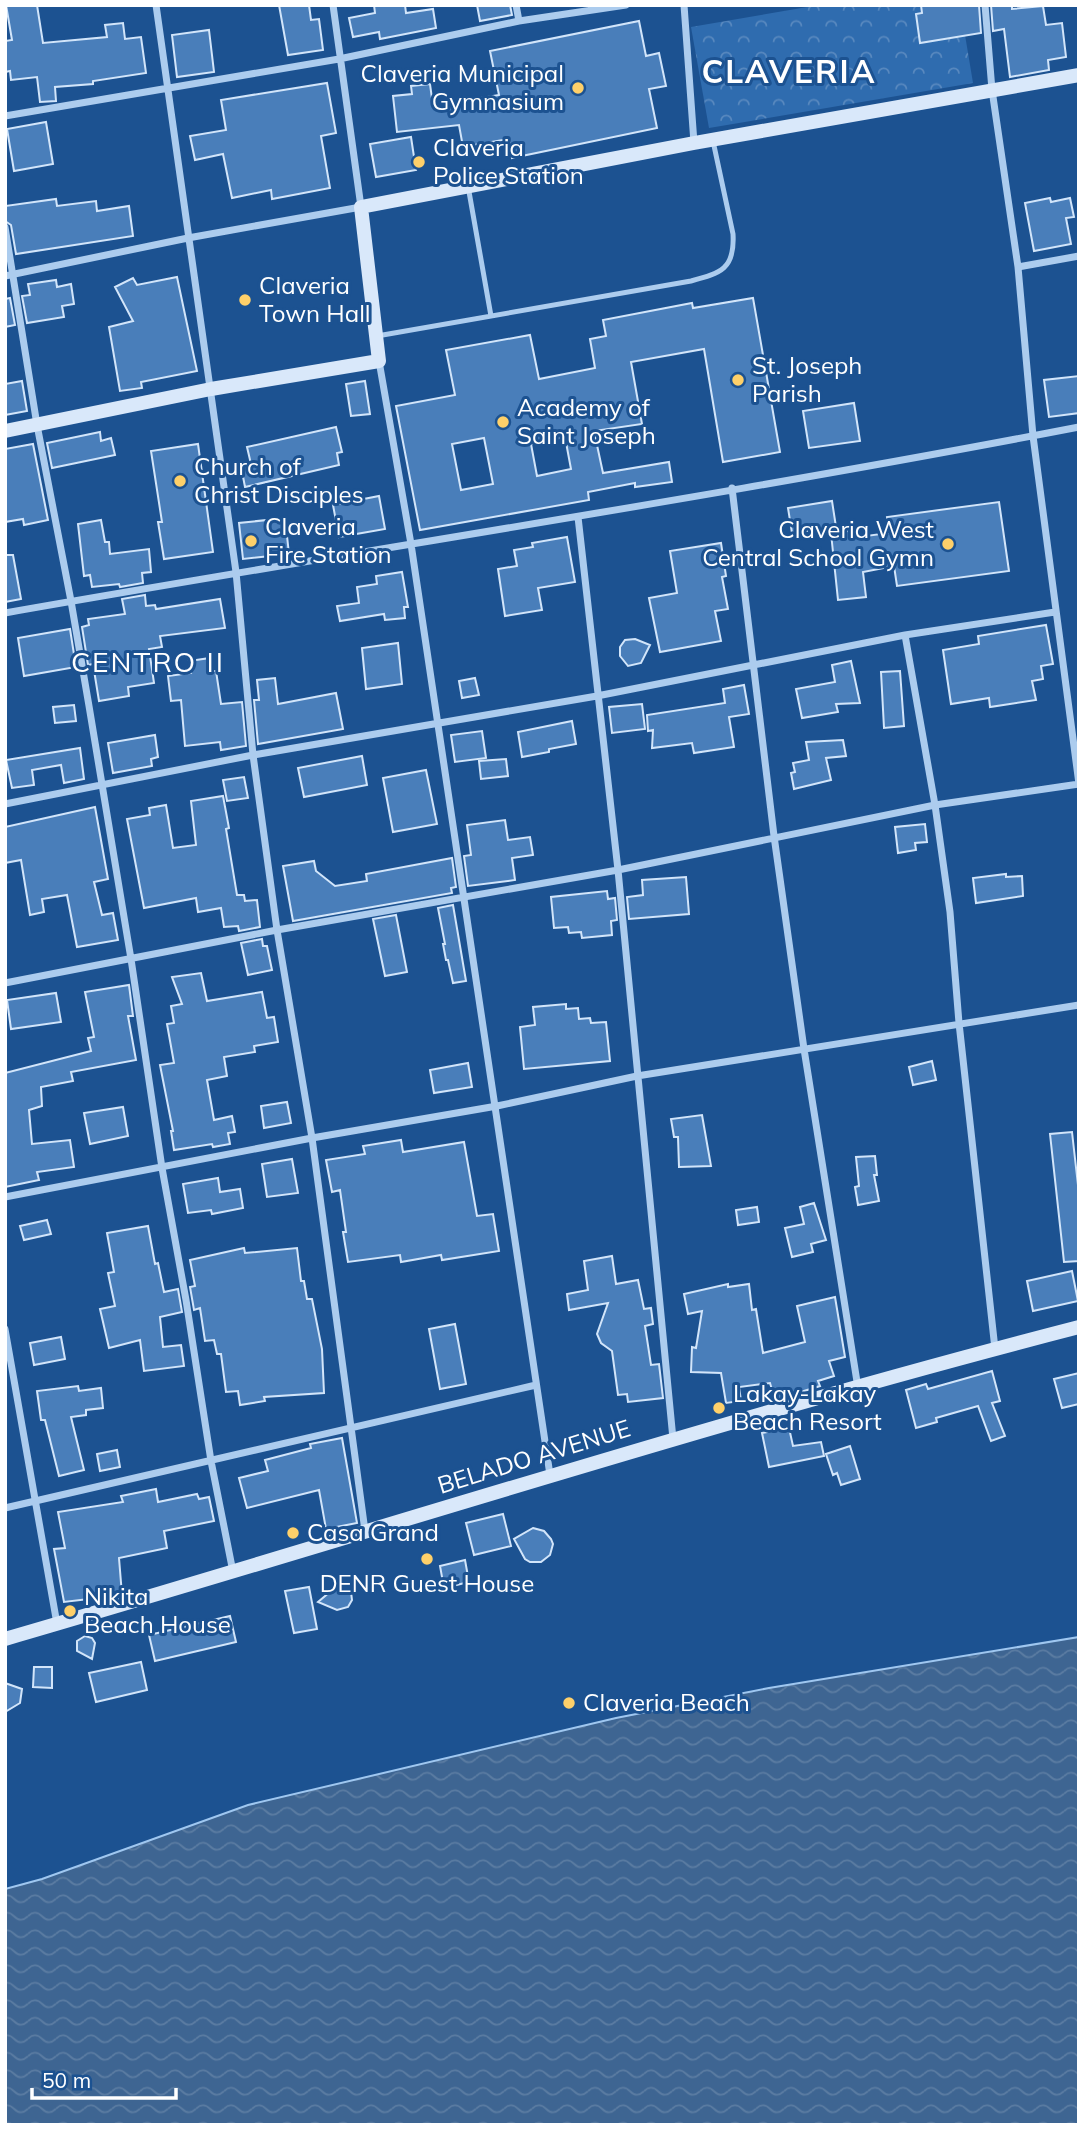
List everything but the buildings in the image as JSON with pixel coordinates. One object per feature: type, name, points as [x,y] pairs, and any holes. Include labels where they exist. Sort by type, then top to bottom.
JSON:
[{"type":"street","points":[[156,5],[236,572],[253,755],[312,1138],[365,1532]]},
{"type":"street","points":[[333,5],[379,361],[411,544],[550,1475]]},
{"type":"street","points":[[516,5],[519,21]]},
{"type":"street","points":[[5,116],[339,58],[519,21],[626,5]]},
{"type":"street","points":[[684,5],[694,143]]},
{"type":"street","points":[[5,983],[278,930],[618,870],[935,805],[1079,784],[1033,436],[1018,267],[992,90],[985,5]]},
{"type":"street","points":[[9,275],[188,238],[694,143],[1079,75]]},
{"type":"street","points":[[5,227],[9,275],[71,601],[131,959],[162,1168],[211,1461],[233,1572]]},
{"type":"street","points":[[1018,267],[1079,256]]},
{"type":"street","points":[[5,431],[211,389],[379,361]]},
{"type":"street","points":[[5,613],[236,572],[578,517],[1079,427]]},
{"type":"street","points":[[733,488],[774,836],[804,1049],[858,1388]]},
{"type":"street","points":[[578,517],[618,870],[673,1440]]},
{"type":"street","points":[[5,804],[253,755],[597,696],[905,635],[1055,612]]},
{"type":"street","points":[[905,635],[935,805],[950,912],[959,1023],[995,1349]]},
{"type":"street","points":[[5,1197],[312,1138],[497,1106],[637,1076],[1079,1005]]},
{"type":"street","name":"BELADO AVENUE","points":[[5,1639],[550,1475],[1079,1327]]},
{"type":"street","points":[[5,1329],[57,1624]]},
{"type":"street","points":[[5,1507],[536,1385]]},
{"type":"lane","points":[[376,336],[691,281],[723,269],[731,261],[734,250],[733,234],[712,141]]},
{"type":"lane","points":[[468,186],[491,316]]},
{"type":"green space","points":[[819,5],[960,5],[973,83],[709,128],[691,27]]},
{"type":"water","points":[[1079,1637],[1079,2125],[5,2125],[5,1889],[42,1879],[248,1805],[616,1718],[769,1688]]},
{"type":"place","name":"Claveria Municipal Gymnasium","points":[[578,88]]},
{"type":"place","name":"Claveria Police Station","points":[[419,162]]},
{"type":"place","name":"Claveria Town Hall","points":[[245,300]]},
{"type":"place","name":"St. Joseph Parish","points":[[738,380]]},
{"type":"place","name":"Academy of Saint Joseph","points":[[503,422]]},
{"type":"place","name":"Church of Christ Disciples","points":[[180,481]]},
{"type":"place","name":"Claveria Fire Station","points":[[251,541]]},
{"type":"place","name":"Claveria West Central School Gymn","points":[[948,544]]},
{"type":"place","name":"Lakay-Lakay Beach Resort","points":[[719,1408]]},
{"type":"place","name":"Casa Grand","points":[[293,1533]]},
{"type":"place","name":"DENR Guest House","points":[[427,1559]]},
{"type":"place","name":"Nikita Beach House","points":[[70,1611]]},
{"type":"place","name":"Claveria Beach","points":[[569,1703]]},
{"type":"district","name":"CLAVERIA","points":[[789,72]]},
{"type":"district","name":"CENTRO II","points":[[148,662]]}]
